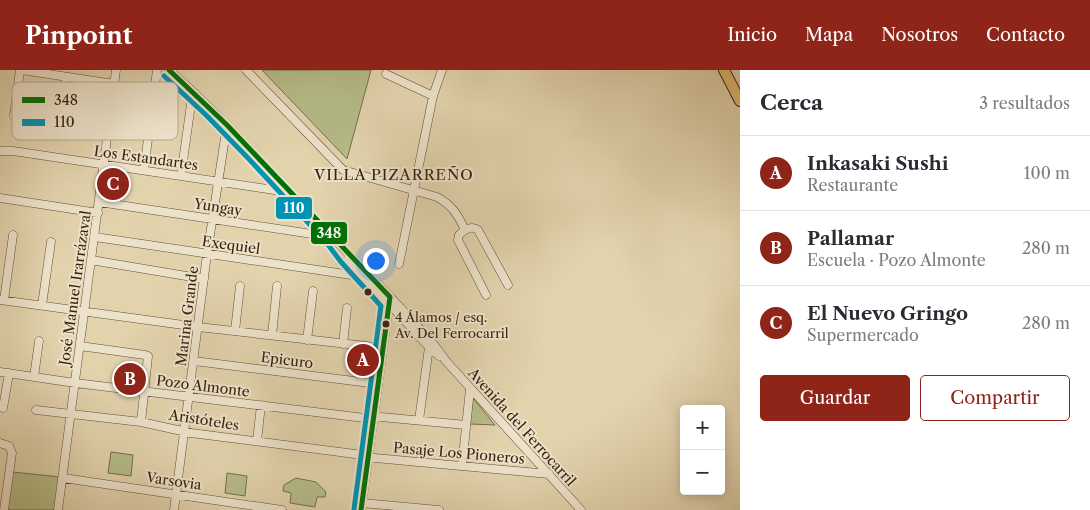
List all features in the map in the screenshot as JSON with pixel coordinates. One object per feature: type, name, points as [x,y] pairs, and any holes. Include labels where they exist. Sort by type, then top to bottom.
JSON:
[{"type":"main road","points":[[724,70],[740,101]]},
{"type":"street","points":[[21,70],[102,82]]},
{"type":"street","name":"Avenida del Ferrocarril","points":[[169,70],[195,93],[332,237],[429,347],[444,360],[581,510]]},
{"type":"street","points":[[246,70],[343,170],[415,189],[437,197],[446,202],[456,212],[465,230]]},
{"type":"street","points":[[399,264],[433,96],[442,70]]},
{"type":"street","points":[[386,74],[433,96]]},
{"type":"street","points":[[65,82],[66,76]]},
{"type":"street","points":[[181,176],[190,104],[195,93]]},
{"type":"street","name":"Marina Grande","points":[[174,510],[207,254],[227,126]]},
{"type":"street","name":"José Manuel Irarrázaval","points":[[58,510],[107,140]]},
{"type":"street","points":[[144,170],[148,140]]},
{"type":"street","name":"Los Estandartes","points":[[0,151],[104,164],[288,192]]},
{"type":"street","points":[[0,198],[98,213]]},
{"type":"street","name":"Yungay","points":[[99,202],[332,237]]},
{"type":"street","points":[[486,295],[458,240],[459,235],[465,230],[473,228],[478,230],[508,284]]},
{"type":"street","points":[[13,235],[2,300],[198,327],[382,348]]},
{"type":"street","name":"Exequiel","points":[[95,237],[365,278]]},
{"type":"street","name":"Avenida del Ferrocarril","points":[[332,237],[365,278],[433,343],[444,360]]},
{"type":"street","points":[[42,305],[50,242]]},
{"type":"street","points":[[91,260],[204,279]]},
{"type":"street","points":[[235,331],[240,286]]},
{"type":"street","points":[[272,335],[277,286]]},
{"type":"street","points":[[307,340],[313,291]]},
{"type":"street","points":[[389,300],[362,506],[438,510]]},
{"type":"street","points":[[343,344],[347,308]]},
{"type":"street","points":[[34,377],[38,341]]},
{"type":"street","points":[[80,346],[148,356],[140,422]]},
{"type":"street","points":[[419,420],[429,347]]},
{"type":"street","name":"Epicuro","points":[[194,361],[378,384]]},
{"type":"street","name":"Pozo Almonte","points":[[0,372],[75,383],[373,419],[381,417],[466,425]]},
{"type":"street","points":[[3,408],[9,373]]},
{"type":"street","points":[[462,466],[470,389]]},
{"type":"street","points":[[257,441],[261,405]]},
{"type":"street","name":"Aristóteles","points":[[36,410],[140,422],[185,431],[368,457]]},
{"type":"street","points":[[0,443],[6,444],[12,453],[4,510]]},
{"type":"street","name":"Pasaje Los Pioneros","points":[[368,457],[548,474]]},
{"type":"street","name":"Varsovia","points":[[63,478],[282,510]]},
{"type":"green space","points":[[262,70],[371,70],[347,159]]},
{"type":"green space","points":[[473,398],[495,425],[470,424]]},
{"type":"green space","points":[[111,452],[133,455],[131,476],[108,473]]},
{"type":"green space","points":[[13,472],[60,477],[55,510],[10,510],[7,507]]},
{"type":"green space","points":[[227,473],[247,476],[245,496],[225,493]]},
{"type":"green space","points":[[296,478],[316,482],[326,492],[325,497],[317,497],[315,507],[290,503],[291,493],[283,491],[284,485]]},
{"type":"transit line","name":"348","points":[[169,70],[227,125],[390,297],[361,510]]},
{"type":"transit line","name":"110","points":[[164,76],[170,82]]},
{"type":"transit line","name":"110","points":[[178,89],[247,157],[326,242],[341,262],[381,306],[354,509]]},
{"type":"place","name":"El Nuevo Gringo","points":[[113,184]]},
{"type":"place","name":"4 Álamos / esq. Av. Del Ferrocarril","points":[[386,324]]},
{"type":"place","name":"Inkasaki Sushi","points":[[363,360]]},
{"type":"place","name":"Pallamar","points":[[130,379]]},
{"type":"district","name":"VILLA PIZARREÑO","points":[[394,174]]}]
